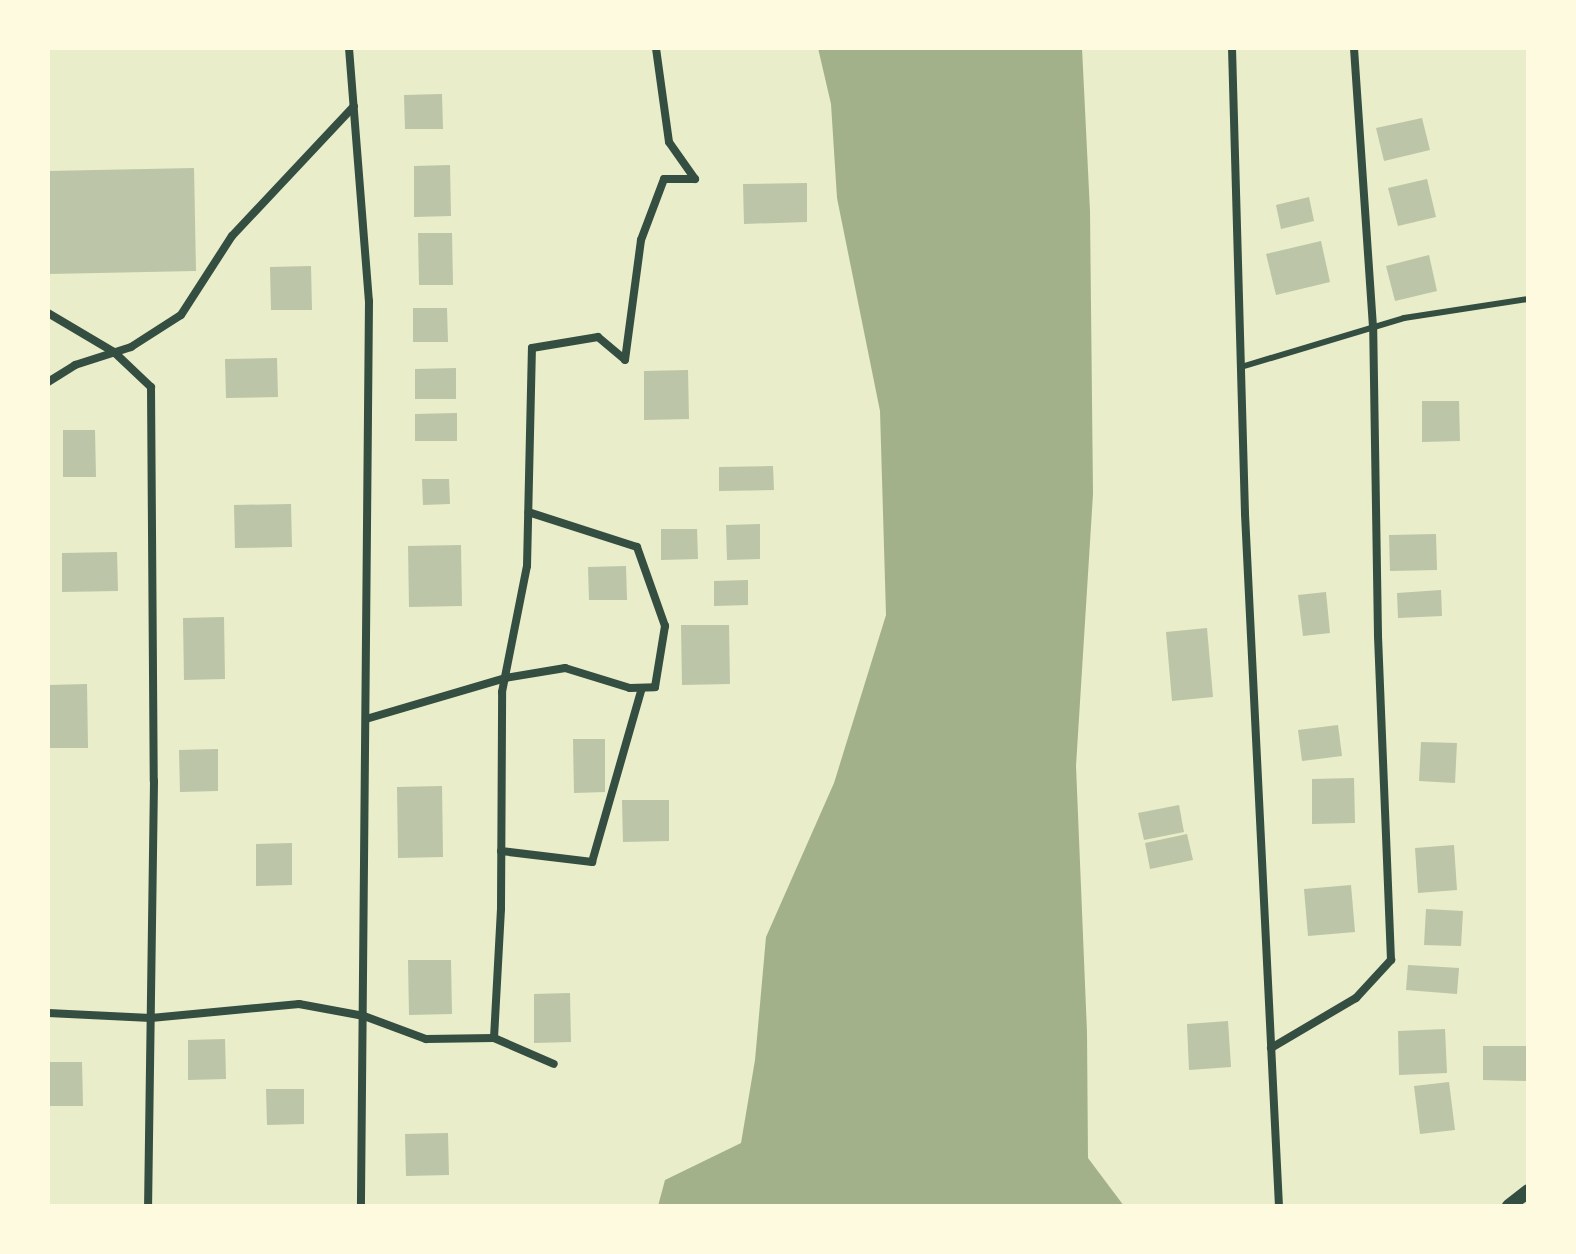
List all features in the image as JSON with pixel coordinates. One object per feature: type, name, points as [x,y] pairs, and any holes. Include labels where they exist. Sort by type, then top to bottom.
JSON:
[{"type":"street","points":[[349,48],[369,301],[361,1206]]},
{"type":"street","points":[[494,1038],[505,678],[527,566],[532,348],[598,337],[625,360],[641,240],[664,179],[695,179],[669,142],[656,48]]},
{"type":"street","points":[[1232,48],[1241,367],[1279,1206]]},
{"type":"street","points":[[1271,1048],[1356,998],[1391,960],[1378,635],[1373,327],[1354,48]]},
{"type":"street","points":[[48,382],[75,365],[131,347],[181,315],[232,236],[354,106]]},
{"type":"street","points":[[48,313],[114,352],[151,387],[154,781],[148,1206]]},
{"type":"street","points":[[366,719],[505,678],[565,668],[630,688],[655,687],[665,626],[637,547],[528,512]]},
{"type":"street","points":[[501,851],[592,862],[642,688]]},
{"type":"street","points":[[48,1013],[151,1018],[299,1004],[364,1016],[426,1039],[494,1038],[554,1064]]},
{"type":"street","points":[[1509,1206],[1528,1191]]},
{"type":"lane","points":[[1241,367],[1404,318],[1528,299]]},
{"type":"shaded area","points":[[818,48],[1082,48],[1090,211],[1093,494],[1076,766],[1087,1032],[1088,1158],[1124,1206],[658,1206],[665,1180],[741,1143],[755,1060],[766,937],[834,783],[886,615],[880,411],[837,198],[831,104]]},
{"type":"building","points":[[442,94],[443,129],[405,129],[404,95]]},
{"type":"building","points":[[1422,118],[1430,150],[1384,161],[1376,128]]},
{"type":"building","points":[[450,165],[451,216],[414,217],[414,166]]},
{"type":"building","points":[[194,168],[196,271],[48,274],[48,171]]},
{"type":"building","points":[[1427,179],[1436,217],[1398,226],[1388,188]]},
{"type":"building","points":[[807,183],[807,222],[744,224],[743,184]]},
{"type":"building","points":[[1309,197],[1314,221],[1281,229],[1276,205]]},
{"type":"building","points":[[418,233],[452,233],[453,285],[419,285]]},
{"type":"building","points":[[1321,241],[1330,282],[1276,295],[1266,254]]},
{"type":"building","points":[[1429,255],[1437,291],[1395,301],[1386,266]]},
{"type":"building","points":[[311,266],[312,310],[271,310],[270,267]]},
{"type":"building","points":[[413,308],[447,308],[448,342],[413,342]]},
{"type":"building","points":[[277,358],[278,397],[226,398],[225,359]]},
{"type":"building","points":[[456,368],[456,399],[415,399],[415,369]]},
{"type":"building","points":[[688,370],[689,419],[644,420],[644,371]]},
{"type":"building","points":[[1422,401],[1459,401],[1460,441],[1422,442]]},
{"type":"building","points":[[457,413],[457,441],[415,441],[415,414]]},
{"type":"building","points":[[63,430],[95,430],[96,477],[63,477]]},
{"type":"building","points":[[773,466],[774,490],[719,491],[719,467]]},
{"type":"building","points":[[422,479],[449,479],[450,504],[423,505]]},
{"type":"building","points":[[291,504],[292,547],[235,548],[234,505]]},
{"type":"building","points":[[760,524],[760,559],[727,560],[726,525]]},
{"type":"building","points":[[661,529],[697,529],[698,559],[661,560]]},
{"type":"building","points":[[1436,534],[1437,570],[1390,571],[1389,535]]},
{"type":"building","points":[[461,545],[462,606],[409,607],[408,546]]},
{"type":"building","points":[[117,552],[118,591],[62,592],[62,553]]},
{"type":"building","points":[[626,566],[627,600],[589,600],[588,567]]},
{"type":"building","points":[[748,580],[748,605],[714,606],[714,581]]},
{"type":"building","points":[[1441,590],[1442,616],[1398,618],[1397,593]]},
{"type":"building","points":[[1326,592],[1330,633],[1303,636],[1298,595]]},
{"type":"building","points":[[224,617],[225,679],[184,680],[183,618]]},
{"type":"building","points":[[681,625],[729,625],[730,684],[682,685]]},
{"type":"building","points":[[1207,628],[1213,697],[1172,701],[1166,632]]},
{"type":"building","points":[[87,684],[88,748],[48,748],[48,685]]},
{"type":"building","points":[[1338,725],[1342,756],[1302,761],[1298,730]]},
{"type":"building","points":[[573,739],[605,739],[605,792],[574,793]]},
{"type":"building","points":[[1421,742],[1457,743],[1455,783],[1419,781]]},
{"type":"building","points":[[218,749],[218,791],[180,792],[179,750]]},
{"type":"building","points":[[1354,778],[1355,823],[1312,824],[1312,779]]},
{"type":"building","points":[[442,786],[443,857],[398,858],[397,787]]},
{"type":"building","points":[[622,800],[669,800],[669,841],[623,842]]},
{"type":"building","points":[[1179,805],[1184,832],[1144,840],[1138,813]]},
{"type":"building","points":[[1187,834],[1193,860],[1150,869],[1145,843]]},
{"type":"building","points":[[292,843],[292,885],[256,886],[256,844]]},
{"type":"building","points":[[1454,845],[1457,890],[1418,893],[1415,848]]},
{"type":"building","points":[[1351,885],[1355,932],[1308,936],[1304,889]]},
{"type":"building","points":[[1426,909],[1463,911],[1461,946],[1424,945]]},
{"type":"building","points":[[408,960],[451,960],[452,1014],[409,1015]]},
{"type":"building","points":[[1408,965],[1459,968],[1457,994],[1406,990]]},
{"type":"building","points":[[570,993],[571,1042],[534,1043],[534,994]]},
{"type":"building","points":[[1228,1021],[1231,1067],[1189,1070],[1187,1024]]},
{"type":"building","points":[[1445,1029],[1447,1073],[1399,1075],[1398,1031]]},
{"type":"building","points":[[225,1039],[226,1079],[188,1080],[188,1040]]},
{"type":"building","points":[[1483,1046],[1528,1046],[1528,1081],[1483,1080]]},
{"type":"building","points":[[48,1062],[82,1062],[83,1106],[48,1106]]},
{"type":"building","points":[[1449,1082],[1455,1130],[1420,1134],[1414,1086]]},
{"type":"building","points":[[266,1089],[304,1089],[304,1124],[267,1125]]},
{"type":"building","points":[[448,1133],[449,1175],[406,1176],[405,1134]]}]
